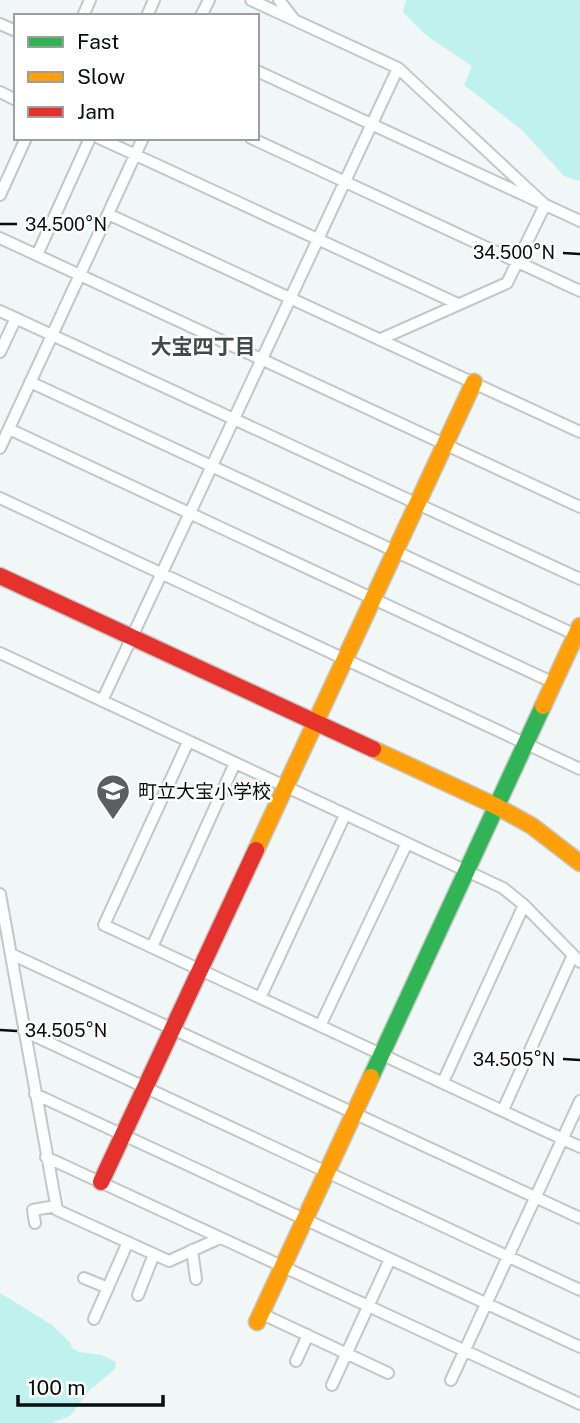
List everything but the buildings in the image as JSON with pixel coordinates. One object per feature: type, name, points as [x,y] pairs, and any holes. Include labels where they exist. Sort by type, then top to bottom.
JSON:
[{"type":"street","points":[[251,0],[398,68],[545,205]]},
{"type":"street","points":[[279,0],[294,20]]},
{"type":"street","points":[[102,701],[398,68]]},
{"type":"street","points":[[259,72],[580,221]]},
{"type":"street","points":[[0,195],[25,140]]},
{"type":"street","points":[[37,255],[89,140]]},
{"type":"street","points":[[103,140],[458,304]]},
{"type":"street","points":[[0,448],[142,140]]},
{"type":"street","points":[[255,140],[580,291]]},
{"type":"street","points":[[0,163],[12,168]]},
{"type":"street","points":[[380,339],[507,283],[545,205]]},
{"type":"street","points":[[108,214],[580,432]]},
{"type":"street","points":[[0,238],[580,507]]},
{"type":"street","points":[[0,311],[580,579]]},
{"type":"street","points":[[0,352],[16,318]]},
{"type":"street","points":[[30,382],[395,552],[578,630],[258,1317],[308,1335],[388,1373]]},
{"type":"street","points":[[101,1182],[474,382]]},
{"type":"street","points":[[9,429],[554,683]]},
{"type":"street","points":[[0,498],[580,769]]},
{"type":"street","points":[[0,576],[496,806],[532,826],[580,863]]},
{"type":"street","points":[[0,653],[467,870],[503,888],[524,905],[577,959],[503,1110]]},
{"type":"street","points":[[188,742],[104,925],[580,1147]]},
{"type":"street","points":[[152,947],[235,763]]},
{"type":"street","points":[[260,998],[345,815]]},
{"type":"street","points":[[320,1026],[407,843]]},
{"type":"street","points":[[0,894],[57,1210],[169,1261],[220,1238]]},
{"type":"street","points":[[443,1082],[524,905]]},
{"type":"street","points":[[10,954],[580,1218]]},
{"type":"street","points":[[24,1031],[580,1290]]},
{"type":"street","points":[[35,1094],[580,1347]]},
{"type":"street","points":[[451,1380],[580,1101]]},
{"type":"street","points":[[46,1157],[580,1404]]},
{"type":"street","points":[[35,1223],[33,1210],[56,1206]]},
{"type":"street","points":[[94,1319],[128,1242]]},
{"type":"street","points":[[192,1250],[196,1279]]},
{"type":"street","points":[[138,1295],[154,1254]]},
{"type":"street","points":[[332,1385],[390,1259]]},
{"type":"street","points":[[84,1278],[108,1288]]},
{"type":"street","points":[[296,1361],[308,1335]]},
{"type":"shaded area","points":[[406,0],[580,0],[580,181],[564,176],[523,131],[464,85],[472,66],[427,36],[403,12]]},
{"type":"shaded area","points":[[0,1293],[52,1325],[69,1341],[72,1348],[79,1352],[102,1355],[116,1362],[115,1369],[90,1390],[70,1416],[51,1423],[0,1423]]},
{"type":"traffic: fast","points":[[371,1077],[543,706]]},
{"type":"traffic: slow","points":[[256,850],[474,382]]},
{"type":"traffic: slow","points":[[543,706],[580,626]]},
{"type":"traffic: slow","points":[[373,749],[496,806],[532,826],[580,863]]},
{"type":"traffic: slow","points":[[257,1322],[371,1077]]},
{"type":"traffic: jam","points":[[0,576],[373,749]]},
{"type":"traffic: jam","points":[[101,1182],[256,850]]},
{"type":"place","name":"町立大宝小学校","points":[[113,821]]},
{"type":"district","name":"大宝四丁目","points":[[203,346]]}]
